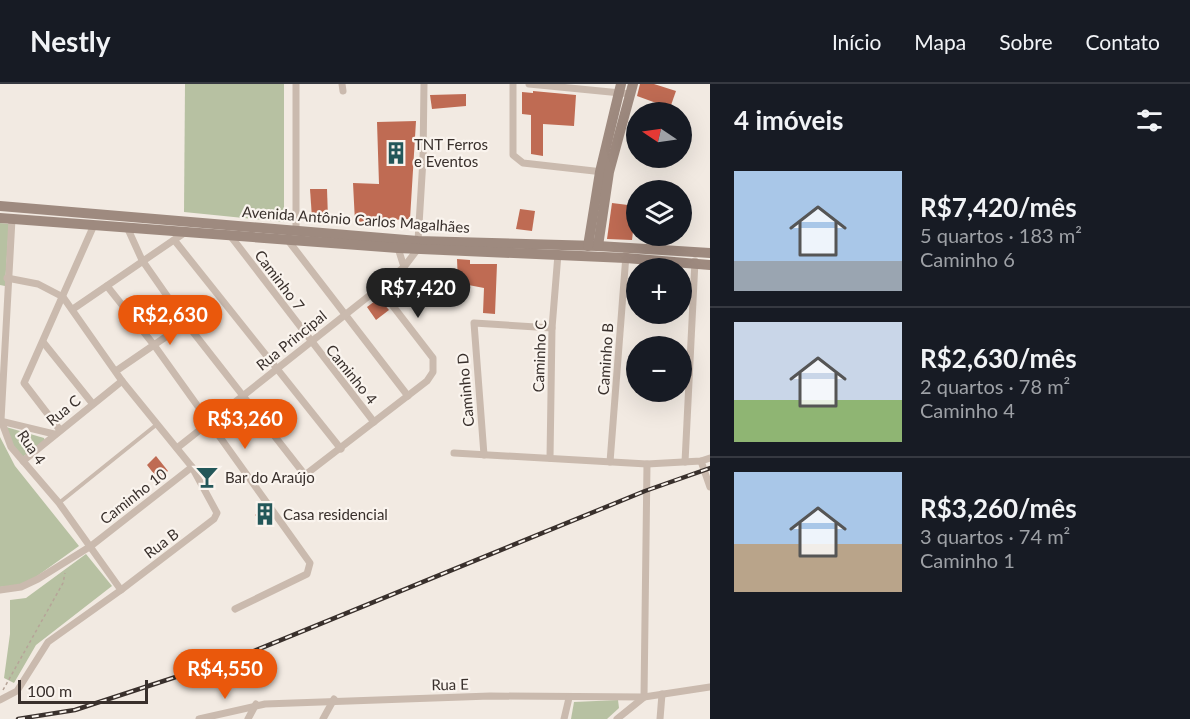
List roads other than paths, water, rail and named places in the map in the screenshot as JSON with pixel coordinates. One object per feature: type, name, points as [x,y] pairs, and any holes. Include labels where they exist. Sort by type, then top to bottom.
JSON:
[{"type":"main road","points":[[593,246],[604,172],[626,88]]},
{"type":"main road","name":"Avenida Antônio Carlos Magalhães","points":[[0,206],[12,213],[94,225],[293,236],[398,248],[418,245]]},
{"type":"main road","name":"Avenida Antônio Carlos Magalhães","points":[[0,218],[12,213],[418,245],[626,253],[710,253]]},
{"type":"main road","name":"Avenida Antônio Carlos Magalhães","points":[[559,250],[593,246],[710,265]]},
{"type":"street","points":[[296,84],[293,236],[344,314],[408,396]]},
{"type":"street","points":[[418,245],[424,84]]},
{"type":"street","points":[[513,84],[513,155],[516,159],[523,163],[604,172]]},
{"type":"street","points":[[529,84],[626,88]]},
{"type":"street","name":"Rua 4","points":[[12,213],[7,278],[3,293],[1,421],[12,447],[59,503],[121,590]]},
{"type":"street","points":[[57,432],[24,385],[94,225]]},
{"type":"street","points":[[128,227],[142,260],[186,323],[305,475],[431,376],[435,362],[379,288]]},
{"type":"street","points":[[73,309],[187,231]]},
{"type":"street","name":"Caminho 7","points":[[229,234],[309,342]]},
{"type":"street","points":[[174,241],[341,449]]},
{"type":"street","name":"Rua Principal","points":[[177,448],[404,267],[418,245]]},
{"type":"street","points":[[398,248],[404,267]]},
{"type":"street","name":"Caminho C","points":[[550,458],[552,328],[559,250]]},
{"type":"street","points":[[685,462],[695,252]]},
{"type":"street","name":"Caminho B","points":[[610,462],[626,253]]},
{"type":"street","points":[[7,278],[38,284],[63,297]]},
{"type":"street","points":[[107,286],[154,345],[302,547],[311,566],[307,574],[235,609]]},
{"type":"street","name":"Rua B","points":[[0,700],[17,691],[48,642],[121,590],[217,516],[217,510],[192,467],[122,381],[63,297]]},
{"type":"street","points":[[116,372],[186,323]]},
{"type":"street","name":"Caminho D","points":[[484,455],[474,323],[552,328]]},
{"type":"street","points":[[43,342],[92,403]]},
{"type":"street","name":"Caminho 4","points":[[309,342],[374,422]]},
{"type":"street","name":"Rua C","points":[[23,461],[122,381]]},
{"type":"street","points":[[1,421],[57,432]]},
{"type":"street","points":[[454,453],[647,464],[701,461],[710,458]]},
{"type":"street","points":[[701,461],[710,483]]},
{"type":"street","points":[[617,719],[644,697],[647,464]]},
{"type":"street","name":"Caminho 10","points":[[91,546],[192,467]]},
{"type":"street","points":[[0,590],[21,587],[38,579],[65,560],[91,546]]},
{"type":"street","name":"Rua E","points":[[199,719],[256,704],[334,699],[490,696],[644,697],[710,687]]},
{"type":"street","points":[[660,719],[662,694]]},
{"type":"street","points":[[564,719],[569,698]]},
{"type":"street","points":[[323,719],[334,699]]},
{"type":"street","points":[[248,719],[256,704]]},
{"type":"lane","points":[[59,503],[156,425]]},
{"type":"railway","points":[[18,719],[75,710],[249,653],[645,491],[710,468]]},
{"type":"place","name":"TNT Ferros e Eventos","points":[[396,153]]},
{"type":"place","name":"Bar do Araújo","points":[[207,477]]},
{"type":"place","name":"Casa residencial","points":[[265,514]]}]
